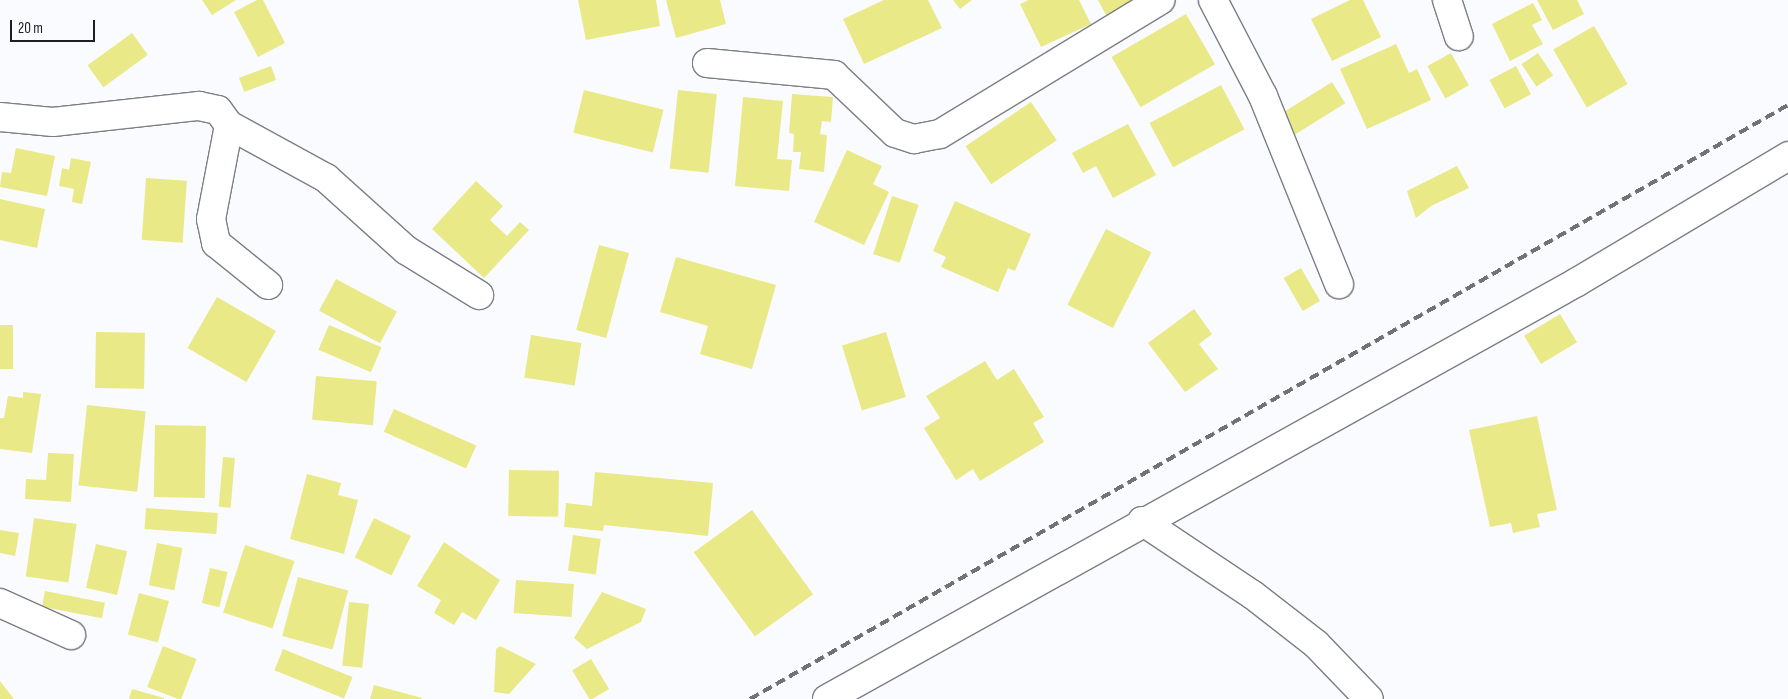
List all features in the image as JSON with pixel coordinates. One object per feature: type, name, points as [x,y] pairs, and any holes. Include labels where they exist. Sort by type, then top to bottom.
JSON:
[{"type":"street","points":[[707,63],[834,74],[895,133],[914,139],[940,134],[1160,0]]},
{"type":"street","points":[[1213,0],[1263,96],[1339,284]]},
{"type":"street","points":[[1447,0],[1460,36]]},
{"type":"street","points":[[0,117],[53,122],[199,106],[218,110],[229,125],[326,178],[406,250],[479,295]]},
{"type":"street","points":[[229,125],[210,219],[216,242],[268,284]]},
{"type":"street","points":[[827,699],[1142,521],[1577,282],[1788,156]]},
{"type":"street","points":[[1142,521],[1308,638],[1369,699]]},
{"type":"street","points":[[0,603],[71,636]]},
{"type":"building","points":[[202,0],[236,0],[212,15]]},
{"type":"building","points":[[257,0],[263,0],[285,43],[258,57],[234,12]]},
{"type":"building","points":[[578,0],[656,0],[660,26],[586,40]]},
{"type":"building","points":[[666,0],[720,0],[726,24],[676,38]]},
{"type":"building","points":[[884,0],[928,0],[942,28],[864,64],[843,19]]},
{"type":"building","points":[[953,0],[972,0],[960,9]]},
{"type":"building","points":[[1029,0],[1079,0],[1091,24],[1041,47],[1020,4]]},
{"type":"building","points":[[1098,0],[1140,0],[1107,17]]},
{"type":"building","points":[[1350,0],[1363,0],[1381,37],[1332,61],[1311,19]]},
{"type":"building","points":[[1537,0],[1577,0],[1584,14],[1553,30]]},
{"type":"building","points":[[1533,3],[1542,20],[1532,25],[1543,44],[1510,61],[1492,24]]},
{"type":"building","points":[[1186,14],[1215,64],[1141,107],[1112,57]]},
{"type":"building","points":[[1594,26],[1628,84],[1587,108],[1553,50]]},
{"type":"building","points":[[132,33],[148,55],[103,87],[88,65]]},
{"type":"building","points":[[1396,44],[1409,73],[1417,69],[1431,100],[1367,129],[1340,69]]},
{"type":"building","points":[[1451,53],[1469,85],[1445,98],[1427,66]]},
{"type":"building","points":[[1538,53],[1553,75],[1537,87],[1521,64]]},
{"type":"building","points":[[271,66],[276,80],[244,92],[239,78]]},
{"type":"building","points":[[1516,66],[1531,94],[1505,108],[1490,80]]},
{"type":"building","points":[[1332,82],[1345,103],[1293,136],[1279,115]]},
{"type":"building","points":[[1221,85],[1244,129],[1173,167],[1149,123]]},
{"type":"building","points":[[584,90],[664,110],[653,153],[573,133]]},
{"type":"building","points":[[678,90],[717,94],[709,173],[670,169]]},
{"type":"building","points":[[792,94],[833,97],[831,122],[822,121],[820,134],[827,135],[824,172],[799,169],[801,152],[793,152],[794,134],[789,133]]},
{"type":"building","points":[[743,97],[783,101],[777,159],[792,160],[789,191],[735,186]]},
{"type":"building","points":[[1031,102],[1057,140],[991,184],[966,146]]},
{"type":"building","points":[[1128,124],[1156,175],[1113,198],[1096,166],[1083,173],[1072,153]]},
{"type":"building","points":[[16,148],[55,156],[47,196],[0,187],[2,172],[11,173]]},
{"type":"building","points":[[847,150],[882,166],[873,184],[889,192],[864,245],[814,222]]},
{"type":"building","points":[[71,158],[91,162],[82,204],[72,202],[74,189],[59,186],[62,168],[69,170]]},
{"type":"building","points":[[1457,166],[1469,188],[1431,206],[1416,218],[1407,191]]},
{"type":"building","points":[[146,178],[187,181],[183,243],[142,240]]},
{"type":"building","points":[[476,181],[503,206],[490,220],[507,236],[520,222],[529,230],[484,278],[432,229]]},
{"type":"building","points":[[892,196],[919,205],[900,263],[873,254]]},
{"type":"building","points":[[0,199],[45,209],[37,248],[0,240]]},
{"type":"building","points":[[955,201],[1031,234],[1015,271],[1008,268],[998,292],[941,267],[946,257],[933,251]]},
{"type":"building","points":[[1106,229],[1151,252],[1113,328],[1067,305]]},
{"type":"building","points":[[599,245],[629,253],[606,338],[576,330]]},
{"type":"building","points":[[676,257],[776,285],[752,369],[700,354],[708,326],[660,312]]},
{"type":"building","points":[[1301,268],[1320,301],[1303,311],[1284,278]]},
{"type":"building","points":[[336,279],[397,311],[380,343],[319,311]]},
{"type":"building","points":[[217,297],[276,331],[246,382],[188,348]]},
{"type":"building","points":[[1194,309],[1212,334],[1199,344],[1218,369],[1185,392],[1148,343]]},
{"type":"building","points":[[1560,314],[1577,342],[1541,364],[1524,336]]},
{"type":"building","points":[[0,325],[13,325],[13,369],[0,369]]},
{"type":"building","points":[[329,325],[381,347],[371,372],[318,350]]},
{"type":"building","points":[[96,332],[145,333],[144,389],[95,388]]},
{"type":"building","points":[[886,332],[906,397],[862,410],[842,345]]},
{"type":"building","points":[[531,335],[581,343],[575,385],[524,377]]},
{"type":"building","points":[[985,361],[997,380],[1014,369],[1044,417],[1033,423],[1044,442],[980,481],[973,469],[956,480],[924,428],[940,418],[926,396]]},
{"type":"building","points":[[316,376],[377,381],[373,425],[312,420]]},
{"type":"building","points":[[23,392],[41,394],[32,453],[0,449],[0,418],[4,418],[8,396],[23,398]]},
{"type":"building","points":[[87,405],[146,411],[137,492],[79,486]]},
{"type":"building","points":[[394,409],[476,446],[466,468],[384,432]]},
{"type":"building","points":[[1537,416],[1557,510],[1537,514],[1540,527],[1513,533],[1511,523],[1490,527],[1469,430]]},
{"type":"building","points":[[155,425],[206,426],[205,498],[154,497]]},
{"type":"building","points":[[48,453],[74,454],[71,502],[25,499],[26,479],[46,480]]},
{"type":"building","points":[[223,457],[235,458],[231,508],[219,507]]},
{"type":"building","points":[[509,470],[559,471],[558,517],[508,516]]},
{"type":"building","points":[[595,472],[713,483],[708,536],[604,525],[603,531],[564,527],[566,503],[592,506]]},
{"type":"building","points":[[307,474],[341,483],[338,495],[358,500],[344,554],[290,539]]},
{"type":"building","points":[[146,508],[218,513],[216,534],[145,529]]},
{"type":"building","points":[[752,510],[813,594],[755,636],[694,552]]},
{"type":"building","points":[[34,518],[77,524],[68,582],[26,576]]},
{"type":"building","points":[[374,518],[411,536],[392,576],[355,558]]},
{"type":"building","points":[[0,530],[19,533],[15,556],[0,553]]},
{"type":"building","points":[[573,535],[601,539],[596,575],[568,571]]},
{"type":"building","points":[[444,542],[500,580],[476,620],[462,612],[454,625],[434,613],[441,600],[417,586]]},
{"type":"building","points":[[157,543],[183,548],[174,590],[149,585]]},
{"type":"building","points":[[96,544],[127,551],[117,595],[86,588]]},
{"type":"building","points":[[245,545],[294,561],[273,629],[223,613]]},
{"type":"building","points":[[210,568],[228,572],[219,607],[202,603]]},
{"type":"building","points":[[298,577],[348,590],[332,649],[282,636]]},
{"type":"building","points":[[516,580],[574,584],[572,617],[514,613]]},
{"type":"building","points":[[45,591],[105,603],[102,618],[42,607]]},
{"type":"building","points":[[602,592],[646,609],[641,622],[587,649],[574,638]]},
{"type":"building","points":[[139,593],[169,601],[158,643],[128,635]]},
{"type":"building","points":[[349,602],[369,604],[362,668],[342,666]]},
{"type":"building","points":[[163,646],[197,659],[181,699],[147,687]]},
{"type":"building","points":[[500,646],[536,664],[509,694],[494,692],[496,649]]},
{"type":"building","points":[[283,649],[353,677],[344,698],[274,670]]},
{"type":"building","points":[[591,659],[609,689],[589,699],[572,670]]},
{"type":"building","points":[[0,681],[14,699],[0,699]]},
{"type":"building","points":[[374,685],[422,698],[370,699]]},
{"type":"building","points":[[132,689],[164,698],[164,699],[129,699]]},
{"type":"railway","points":[[750,699],[1788,105]]}]
